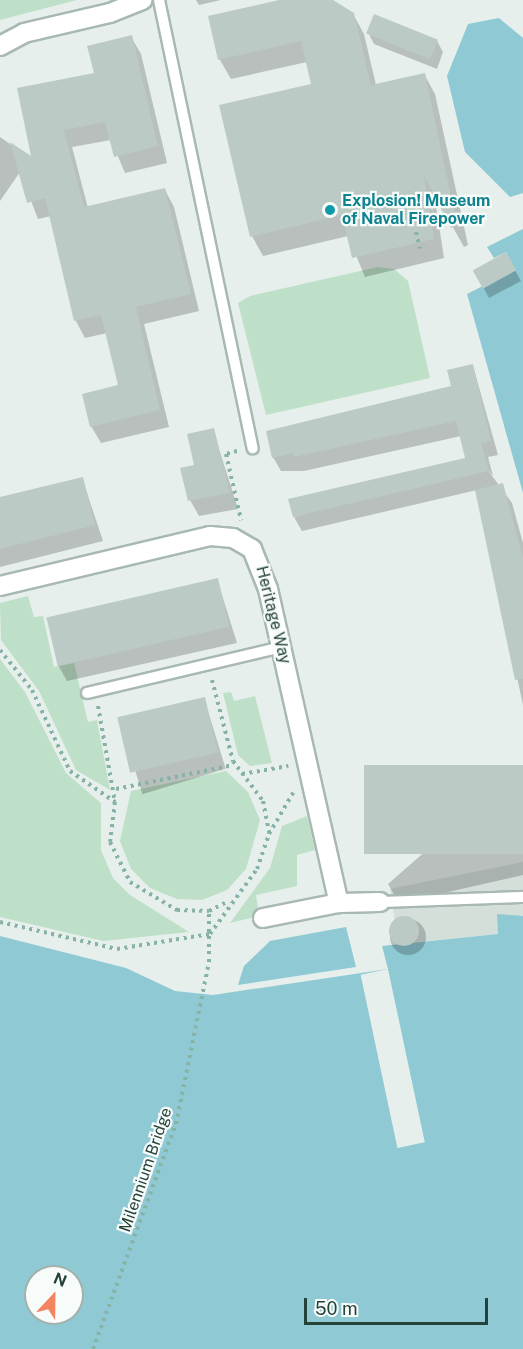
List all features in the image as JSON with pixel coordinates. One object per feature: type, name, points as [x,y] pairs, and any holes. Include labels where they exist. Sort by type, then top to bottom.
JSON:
[{"type":"street","points":[[0,45],[24,33],[110,13],[142,0]]},
{"type":"street","points":[[0,586],[200,537],[226,536],[246,544]]},
{"type":"street","name":"Heritage Way","points":[[246,544],[262,566],[310,763],[339,903]]},
{"type":"street","points":[[263,918],[339,903],[380,902]]},
{"type":"lane","points":[[159,0],[253,448]]},
{"type":"lane","points":[[91,692],[282,647]]},
{"type":"lane","points":[[380,902],[523,897]]},
{"type":"path","points":[[416,232],[420,249]]},
{"type":"path","points":[[246,544],[226,454],[253,448]]},
{"type":"path","points":[[0,650],[32,690],[70,771],[115,802]]},
{"type":"path","points":[[208,665],[234,765],[263,801],[269,834]]},
{"type":"path","points":[[91,692],[116,789],[108,831],[130,882],[166,906],[209,911],[230,901]]},
{"type":"path","points":[[241,774],[310,763]]},
{"type":"path","points":[[0,922],[117,949],[210,933],[230,901],[257,869],[269,834],[310,763]]},
{"type":"path","points":[[116,789],[234,765]]},
{"type":"path","points":[[209,911],[210,933]]},
{"type":"path","name":"Milennium Bridge","points":[[93,1349],[176,1124],[201,994],[210,933]]},
{"type":"shaded area","points":[[523,862],[523,916],[498,934],[398,944],[390,889]]},
{"type":"green space","points":[[0,0],[77,0],[0,20]]},
{"type":"green space","points":[[378,267],[394,269],[408,281],[430,378],[266,415],[238,303],[250,296]]},
{"type":"green space","points":[[28,596],[34,617],[43,616],[54,667],[74,663],[88,722],[97,720],[110,790],[76,770],[39,691],[1,640],[0,603]]},
{"type":"green space","points":[[0,659],[25,692],[66,773],[101,803],[101,850],[113,878],[130,895],[189,932],[103,941],[0,917]]},
{"type":"green space","points":[[231,692],[234,701],[255,696],[272,763],[250,766],[238,755],[223,693]]},
{"type":"green space","points":[[226,771],[248,792],[260,820],[246,869],[227,890],[202,900],[177,899],[150,888],[131,869],[120,841],[131,791]]},
{"type":"green space","points":[[307,816],[315,850],[297,855],[297,886],[256,895],[259,916],[230,923],[270,868],[282,826]]},
{"type":"water","points":[[499,18],[523,38],[523,193],[510,197],[465,152],[447,76],[468,24]]},
{"type":"water","points":[[523,229],[523,493],[467,294],[515,270],[506,252],[494,258],[487,247]]},
{"type":"water","points":[[497,914],[523,916],[523,1349],[0,1349],[0,936],[126,968],[175,991],[213,995],[388,969],[382,946],[498,934]]},
{"type":"water","points":[[346,927],[356,967],[238,985],[244,966],[270,941]]},
{"type":"pier","points":[[388,969],[425,1142],[397,1148],[361,975]]},
{"type":"building","points":[[279,0],[333,0],[354,13],[371,85],[425,73],[457,225],[451,228],[424,176],[434,239],[352,258],[342,215],[250,237],[219,105],[311,84],[301,41],[218,60],[208,16]]},
{"type":"building","points":[[374,14],[438,40],[430,59],[366,33]]},
{"type":"building","points":[[132,35],[158,146],[114,157],[105,122],[64,130],[84,207],[165,188],[191,294],[136,307],[160,410],[90,427],[82,394],[118,385],[101,315],[74,321],[45,198],[27,203],[10,142],[31,156],[17,88],[94,73],[87,46]]},
{"type":"building","points":[[506,252],[516,270],[483,289],[473,270]]},
{"type":"building","points":[[473,364],[491,441],[481,443],[489,471],[293,517],[288,499],[465,458],[456,421],[294,457],[293,453],[272,458],[266,431],[451,386],[447,370]]},
{"type":"building","points":[[214,428],[230,493],[188,501],[180,468],[194,465],[187,434]]},
{"type":"building","points":[[83,477],[95,525],[0,549],[0,497]]},
{"type":"building","points":[[503,483],[523,558],[523,679],[515,680],[475,490]]},
{"type":"building","points":[[218,578],[229,627],[58,666],[47,618]]},
{"type":"building","points":[[205,697],[218,753],[130,773],[117,717]]},
{"type":"building","points":[[364,765],[523,765],[523,854],[364,854]]},
{"type":"building","points":[[404,916],[415,920],[419,931],[415,942],[404,946],[393,942],[389,931],[393,920]]},
{"type":"place","name":"Explosion! Museum of Naval Firepower","points":[[330,210]]}]
